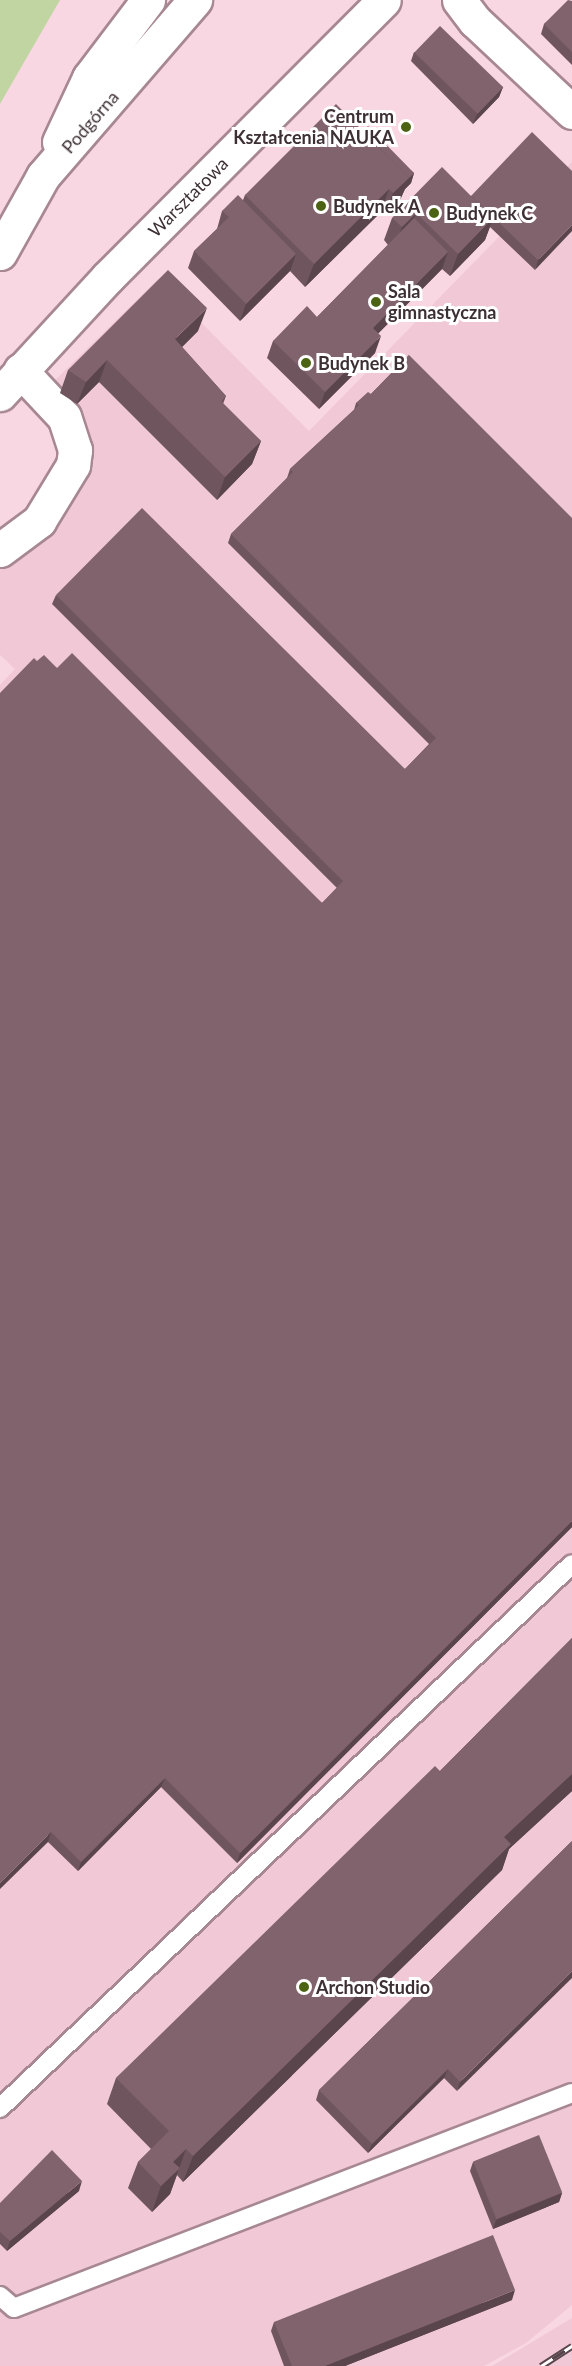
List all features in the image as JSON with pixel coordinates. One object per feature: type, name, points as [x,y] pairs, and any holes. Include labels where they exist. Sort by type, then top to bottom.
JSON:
[{"type":"street","points":[[43,176],[89,78],[148,0]]},
{"type":"street","name":"Podgórna","points":[[0,253],[43,176],[195,0]]},
{"type":"street","name":"Warsztatowa","points":[[0,550],[39,520],[73,465],[75,450],[64,417],[10,382],[384,0]]},
{"type":"street","points":[[459,0],[475,21],[572,112]]},
{"type":"lane","points":[[0,2108],[572,1564]]},
{"type":"lane","points":[[0,2296],[14,2308],[572,2093]]},
{"type":"shaded area","points":[[572,162],[572,2305],[526,2343],[484,2366],[0,2366],[0,685],[15,669],[0,655],[0,550],[73,465],[42,393],[158,279],[309,431]]},
{"type":"shaded area","points":[[572,2318],[572,2366],[492,2366]]},
{"type":"green space","points":[[0,0],[60,0],[0,104]]},
{"type":"building","points":[[568,0],[572,1],[572,52],[544,24]]},
{"type":"building","points":[[440,26],[503,87],[478,114],[414,53]]},
{"type":"building","name":"Budynek A","points":[[336,104],[409,178],[393,193],[389,189],[314,264],[245,195]]},
{"type":"building","points":[[368,126],[414,173],[409,178],[363,131]]},
{"type":"building","points":[[532,132],[572,171],[572,225],[538,260],[471,196]]},
{"type":"building","points":[[442,167],[493,218],[458,254],[416,213],[402,227],[392,218]]},
{"type":"building","points":[[238,195],[296,254],[246,304],[194,251],[229,217],[222,211]]},
{"type":"building","points":[[414,218],[448,252],[373,328],[381,336],[325,392],[273,341],[307,306],[317,317]]},
{"type":"building","points":[[168,270],[207,308],[175,339],[226,396],[221,401],[261,441],[225,477],[107,360],[86,382],[68,370]]},
{"type":"building","points":[[409,355],[572,518],[572,1521],[240,1853],[165,1778],[81,1862],[51,1832],[0,1883],[0,693],[34,658],[37,661],[44,655],[57,668],[72,653],[322,903],[343,881],[56,595],[142,508],[405,769],[436,738],[231,534],[293,472],[290,469],[359,405],[356,403],[368,392],[371,394]]},
{"type":"building","name":"Archon Studio","points":[[572,1638],[572,1774],[504,1837],[511,1844],[193,2156],[186,2149],[173,2162],[180,2168],[161,2186],[138,2162],[169,2131],[116,2078],[435,1766],[440,1771]]},
{"type":"building","points":[[572,1841],[572,1971],[460,2082],[448,2069],[372,2144],[319,2090]]},
{"type":"building","points":[[539,2135],[562,2192],[496,2219],[473,2162]]},
{"type":"building","points":[[52,2150],[82,2181],[10,2241],[0,2232],[0,2203]]},
{"type":"building","points":[[493,2235],[515,2290],[325,2366],[292,2366],[274,2322]]},
{"type":"railway","points":[[541,2366],[572,2346]]},
{"type":"place","name":"Centrum Kształcenia NAUKA","points":[[406,127]]},
{"type":"place","name":"Budynek A","points":[[321,206]]},
{"type":"place","name":"Budynek C","points":[[434,213]]},
{"type":"place","name":"Sala gimnastyczna","points":[[376,302]]},
{"type":"place","name":"Budynek B","points":[[306,363]]},
{"type":"place","name":"Archon Studio","points":[[304,1987]]}]
